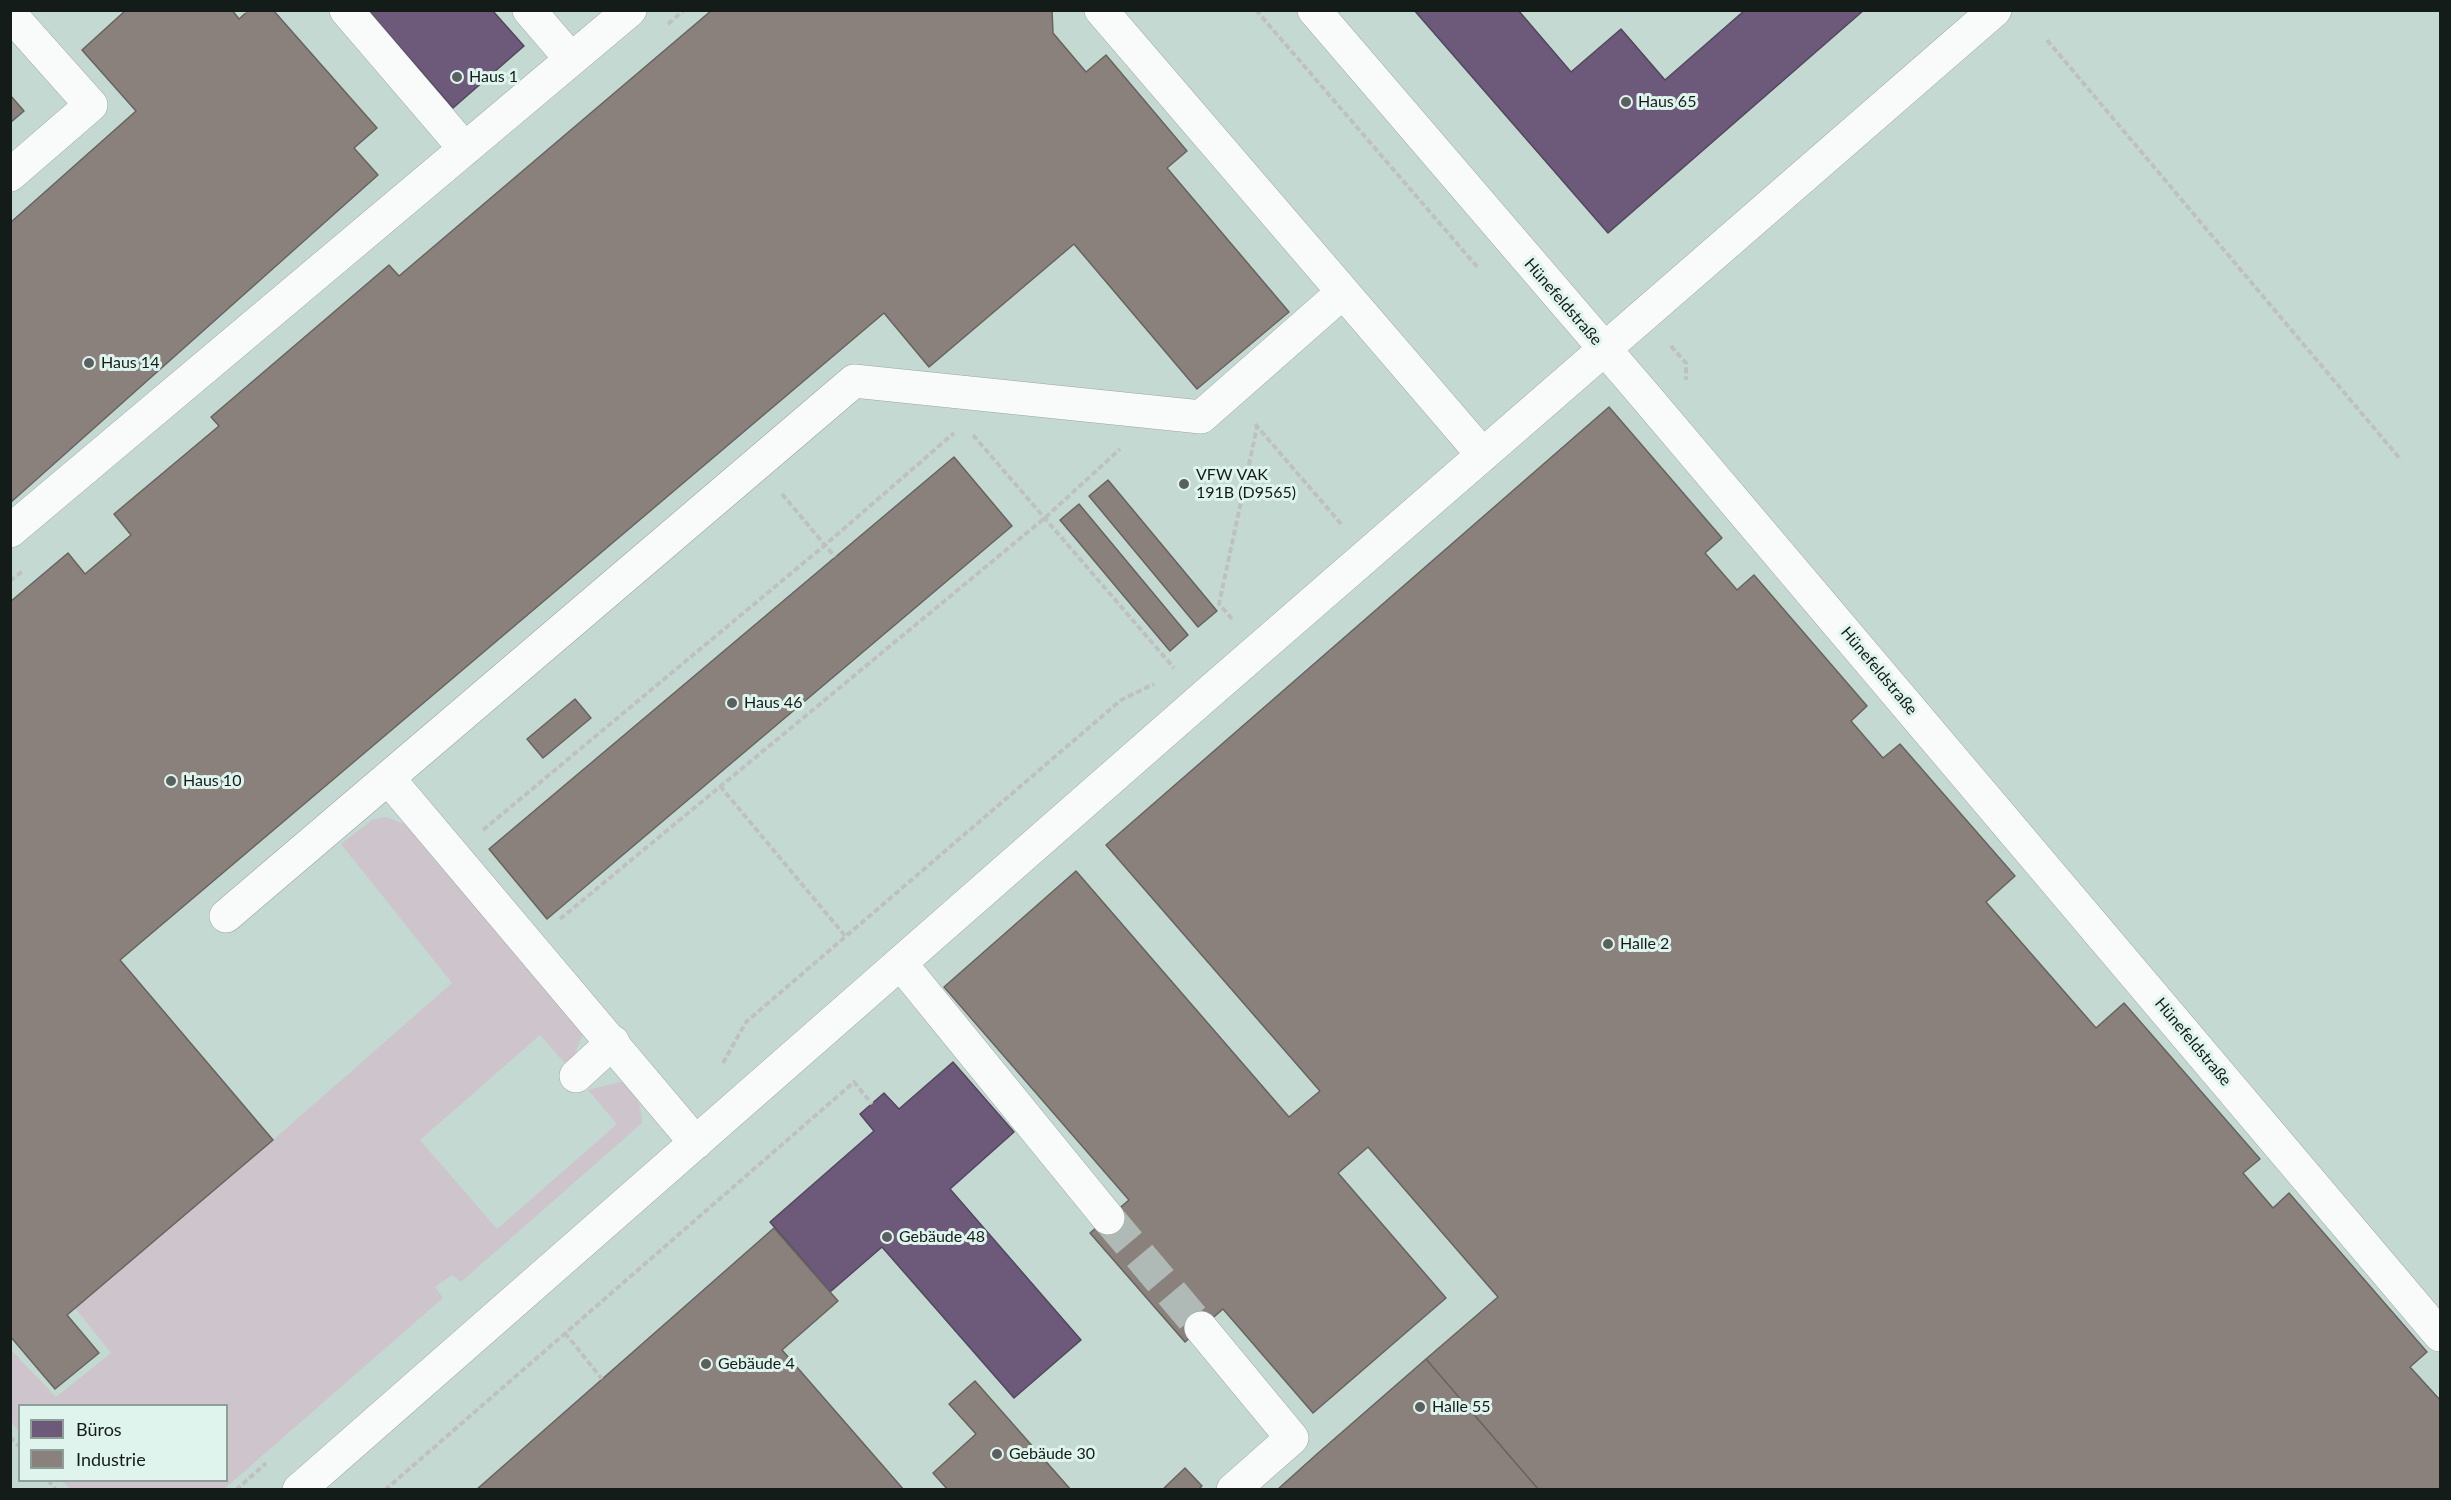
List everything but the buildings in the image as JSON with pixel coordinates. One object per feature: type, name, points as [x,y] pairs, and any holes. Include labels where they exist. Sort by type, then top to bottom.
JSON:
[{"type":"lane","points":[[346,10],[465,149]]},
{"type":"lane","points":[[529,10],[571,59]]},
{"type":"lane","points":[[10,531],[630,10]]},
{"type":"lane","points":[[1101,10],[1342,294],[1483,455]]},
{"type":"lane","name":"Hünefeldstraße","points":[[1314,10],[2440,1335]]},
{"type":"lane","points":[[299,1490],[1995,10]]},
{"type":"lane","points":[[10,14],[91,105],[10,175]]},
{"type":"lane","points":[[226,916],[854,381],[1201,417],[1229,395],[1342,294]]},
{"type":"lane","points":[[388,778],[696,1143]]},
{"type":"lane","points":[[901,964],[1108,1218]]},
{"type":"lane","points":[[576,1076],[613,1042]]},
{"type":"lane","points":[[1201,1328],[1292,1438],[1233,1490]]},
{"type":"path","points":[[1256,10],[1482,273]]},
{"type":"path","points":[[2047,40],[2401,460]]},
{"type":"path","points":[[932,390],[1046,517],[1174,668]]},
{"type":"path","points":[[1229,395],[1368,555]]},
{"type":"path","points":[[530,944],[1046,517],[1159,413]]},
{"type":"path","points":[[453,854],[825,545],[964,424]]},
{"type":"path","points":[[1232,619],[1219,604],[1257,427]]},
{"type":"path","points":[[757,464],[835,557]]},
{"type":"path","points":[[1332,531],[1350,516]]},
{"type":"path","points":[[1224,626],[1239,613]]},
{"type":"path","points":[[1166,675],[1182,661]]},
{"type":"path","points":[[722,1064],[746,1022],[1121,700],[1158,683]]},
{"type":"path","points":[[720,786],[846,937]]},
{"type":"path","points":[[385,1490],[854,1082],[872,1104]]},
{"type":"path","points":[[565,1333],[602,1379]]},
{"type":"path","points":[[236,1490],[272,1458]]},
{"type":"shaded area","points":[[10,11],[2440,11],[2440,1489],[11,1489]]},
{"type":"shaded area","points":[[386,817],[410,826],[583,1034],[569,1068],[540,1035],[420,1140],[497,1229],[617,1124],[588,1090],[624,1081],[638,1100],[642,1123],[461,1282],[452,1275],[435,1287],[443,1298],[224,1489],[70,1489],[63,1482],[228,1482],[228,1404],[18,1404],[18,1431],[11,1421],[10,1349],[56,1397],[111,1353],[75,1308],[273,1140],[452,983],[341,844],[372,820]]},
{"type":"tunnel","points":[[1108,1218],[1201,1328]]},
{"type":"place","name":"Haus 1","points":[[457,77]]},
{"type":"place","name":"Haus 65","points":[[1626,102]]},
{"type":"place","name":"Haus 14","points":[[89,363]]},
{"type":"place","name":"VFW VAK 191B (D9565)","points":[[1184,484]]},
{"type":"place","name":"Haus 46","points":[[732,703]]},
{"type":"place","name":"Haus 10","points":[[171,781]]},
{"type":"place","name":"Halle 2","points":[[1608,944]]},
{"type":"place","name":"Gebäude 48","points":[[887,1237]]},
{"type":"place","name":"Gebäude 4","points":[[706,1364]]},
{"type":"place","name":"Halle 55","points":[[1420,1407]]},
{"type":"place","name":"Gebäude 30","points":[[997,1454]]}]
